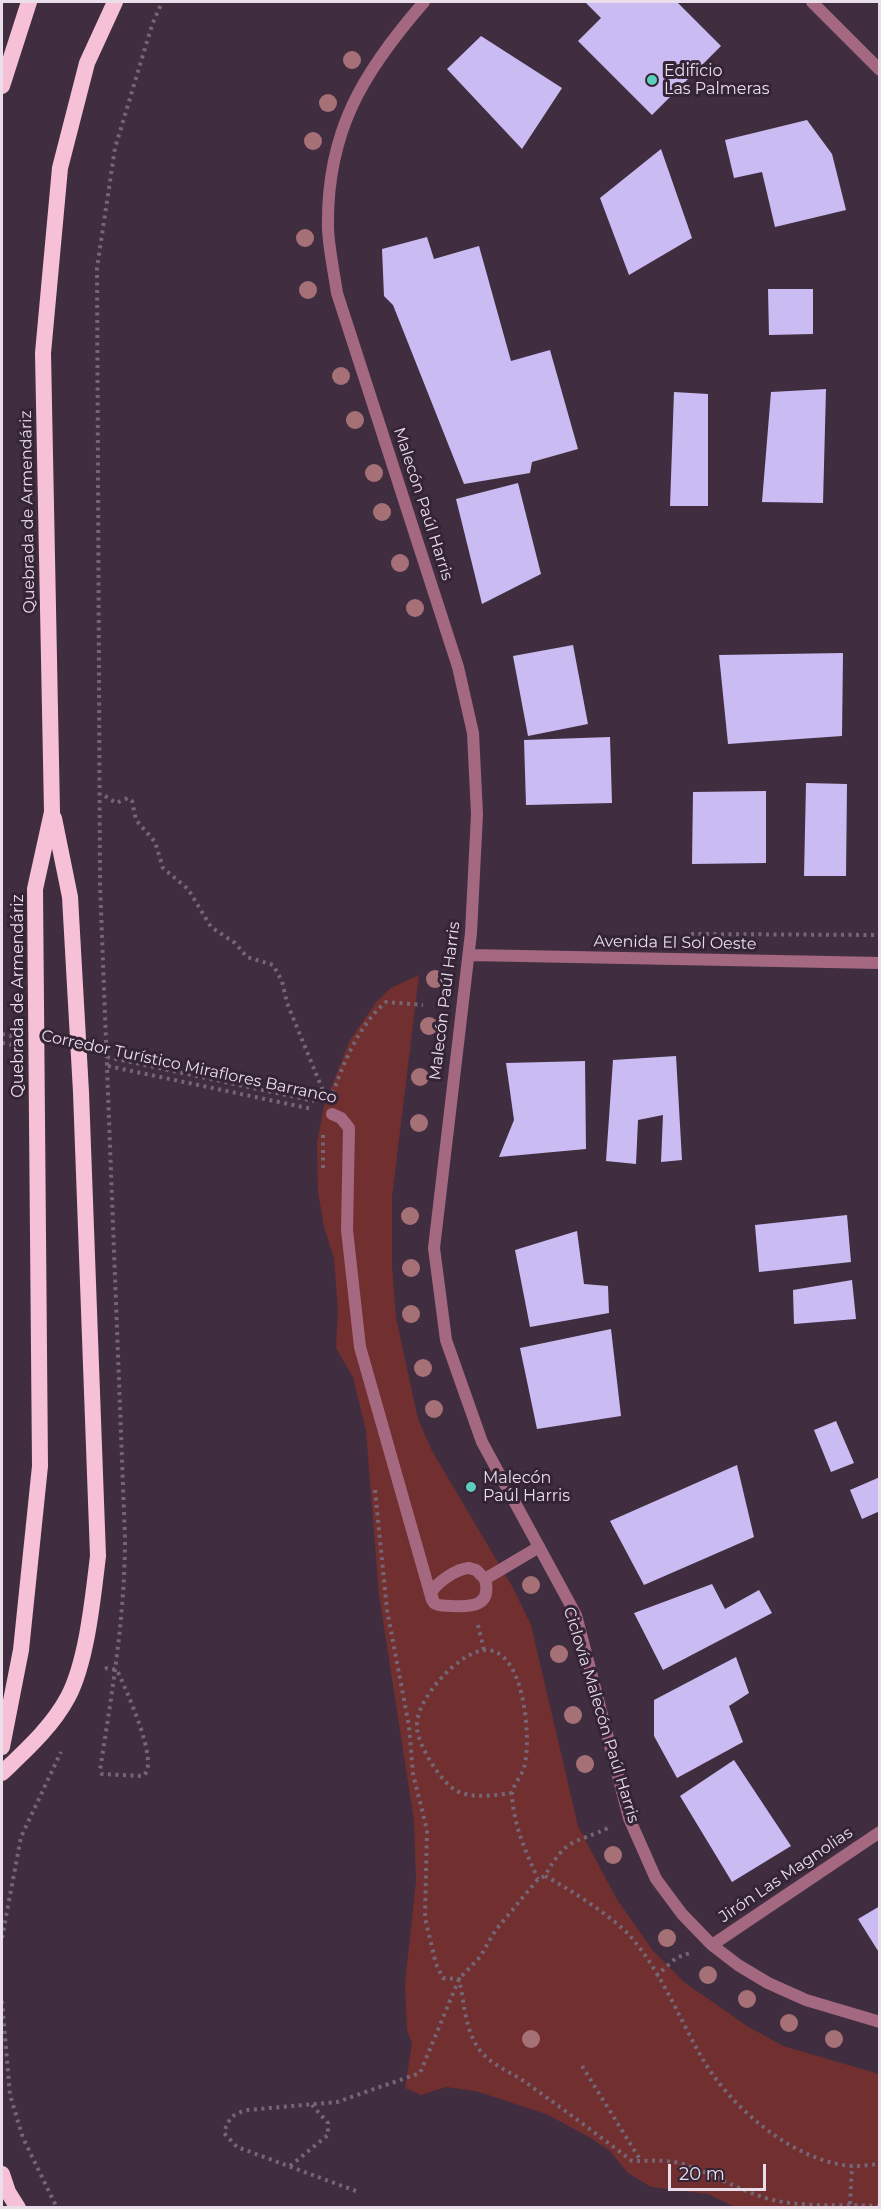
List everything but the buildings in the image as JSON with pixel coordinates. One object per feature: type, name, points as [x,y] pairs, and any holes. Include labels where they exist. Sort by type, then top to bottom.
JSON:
[{"type":"highway","points":[[2,86],[29,2]]},
{"type":"highway","name":"Quebrada de Armendáriz","points":[[2,1747],[21,1650],[40,1466],[30,1045],[35,889],[52,812],[43,353],[60,168],[87,63],[115,2]]},
{"type":"highway","points":[[2,1773],[46,1730],[69,1695],[90,1619],[98,1556],[79,1051],[70,897],[52,812]]},
{"type":"highway","points":[[2,2174],[8,2192],[18,2208]]},
{"type":"street","name":"Malecón Paúl Harris","points":[[424,2],[370,70],[346,120],[330,171],[328,231],[337,293],[458,667],[473,733],[477,814],[470,955],[434,1248],[447,1340],[482,1442],[576,1615],[629,1818],[656,1879],[682,1914],[712,1945],[768,1983],[806,2000],[879,2022]]},
{"type":"street","points":[[812,2],[879,70]]},
{"type":"street","name":"Avenida El Sol Oeste","points":[[470,955],[879,963]]},
{"type":"street","name":"Corredor Turístico Miraflores Barranco","points":[[332,1114],[341,1118],[349,1128],[347,1230],[360,1347],[432,1600]]},
{"type":"street","points":[[485,1579],[539,1547]]},
{"type":"street","points":[[469,1568],[485,1579],[484,1598],[474,1607],[440,1606],[432,1600],[433,1590],[457,1571],[469,1568]]},
{"type":"street","name":"Jirón Las Magnolias","points":[[712,1945],[879,1832]]},
{"type":"path","points":[[100,1674],[107,1668],[117,1670],[143,1736],[150,1765],[148,1773],[143,1776],[102,1774],[100,1770],[117,1649],[125,1584],[125,1538],[100,884],[97,268],[115,148],[152,25],[162,2]]},
{"type":"path","points":[[333,1096],[341,1069],[356,1041],[379,1008],[387,1002],[423,1005]]},
{"type":"path","points":[[2,1034],[30,1045]]},
{"type":"path","name":"Corredor Turístico Miraflores Barranco","points":[[2,1043],[30,1045]]},
{"type":"path","points":[[79,1051],[318,1102]]},
{"type":"path","name":"Corredor Turístico Miraflores Barranco","points":[[104,1065],[332,1114]]},
{"type":"path","points":[[512,1793],[485,1796],[458,1791],[440,1776],[420,1744],[416,1725],[426,1700],[443,1674],[463,1659],[484,1650],[499,1653],[513,1668],[523,1701],[524,1767],[512,1793],[517,1834],[538,1879]]},
{"type":"path","points":[[409,1726],[416,1725]]},
{"type":"path","points":[[2,1938],[21,1837],[62,1750]]},
{"type":"path","points":[[356,2191],[237,2147],[224,2133],[228,2120],[238,2112],[248,2110],[337,2102],[420,2073],[459,1979],[480,1957],[495,1931],[538,1879],[545,1876],[556,1857],[572,1841],[601,1832],[629,1818]]},
{"type":"path","points":[[545,1876],[568,1888],[630,1936],[656,1976],[703,2060],[757,2122],[789,2145],[821,2158],[852,2166],[879,2164]]},
{"type":"path","points":[[656,1976],[676,1958],[712,1945]]},
{"type":"path","points":[[2,2001],[10,2095],[23,2139],[57,2208]]},
{"type":"path","points":[[582,2066],[641,2161]]},
{"type":"path","points":[[290,2166],[328,2135],[328,2123],[311,2104]]},
{"type":"path","points":[[850,2204],[852,2166]]},
{"type":"shaded area","points":[[419,975],[392,1197],[392,1265],[396,1318],[418,1419],[432,1451],[512,1586],[531,1625],[578,1826],[616,1898],[654,1952],[684,1982],[747,2026],[783,2046],[879,2074],[879,2207],[735,2207],[708,2194],[651,2187],[628,2173],[610,2151],[546,2114],[476,2091],[446,2087],[421,2095],[405,2088],[412,2044],[407,2030],[405,1984],[416,1881],[414,1821],[379,1594],[366,1431],[353,1377],[336,1348],[338,1311],[334,1258],[324,1227],[318,1191],[317,1143],[324,1106],[350,1040],[377,1001],[391,988]]},
{"type":"place","name":"Edificio Las Palmeras","points":[[652,80]]},
{"type":"place","name":"Malecón Paúl Harris","points":[[471,1487]]}]
